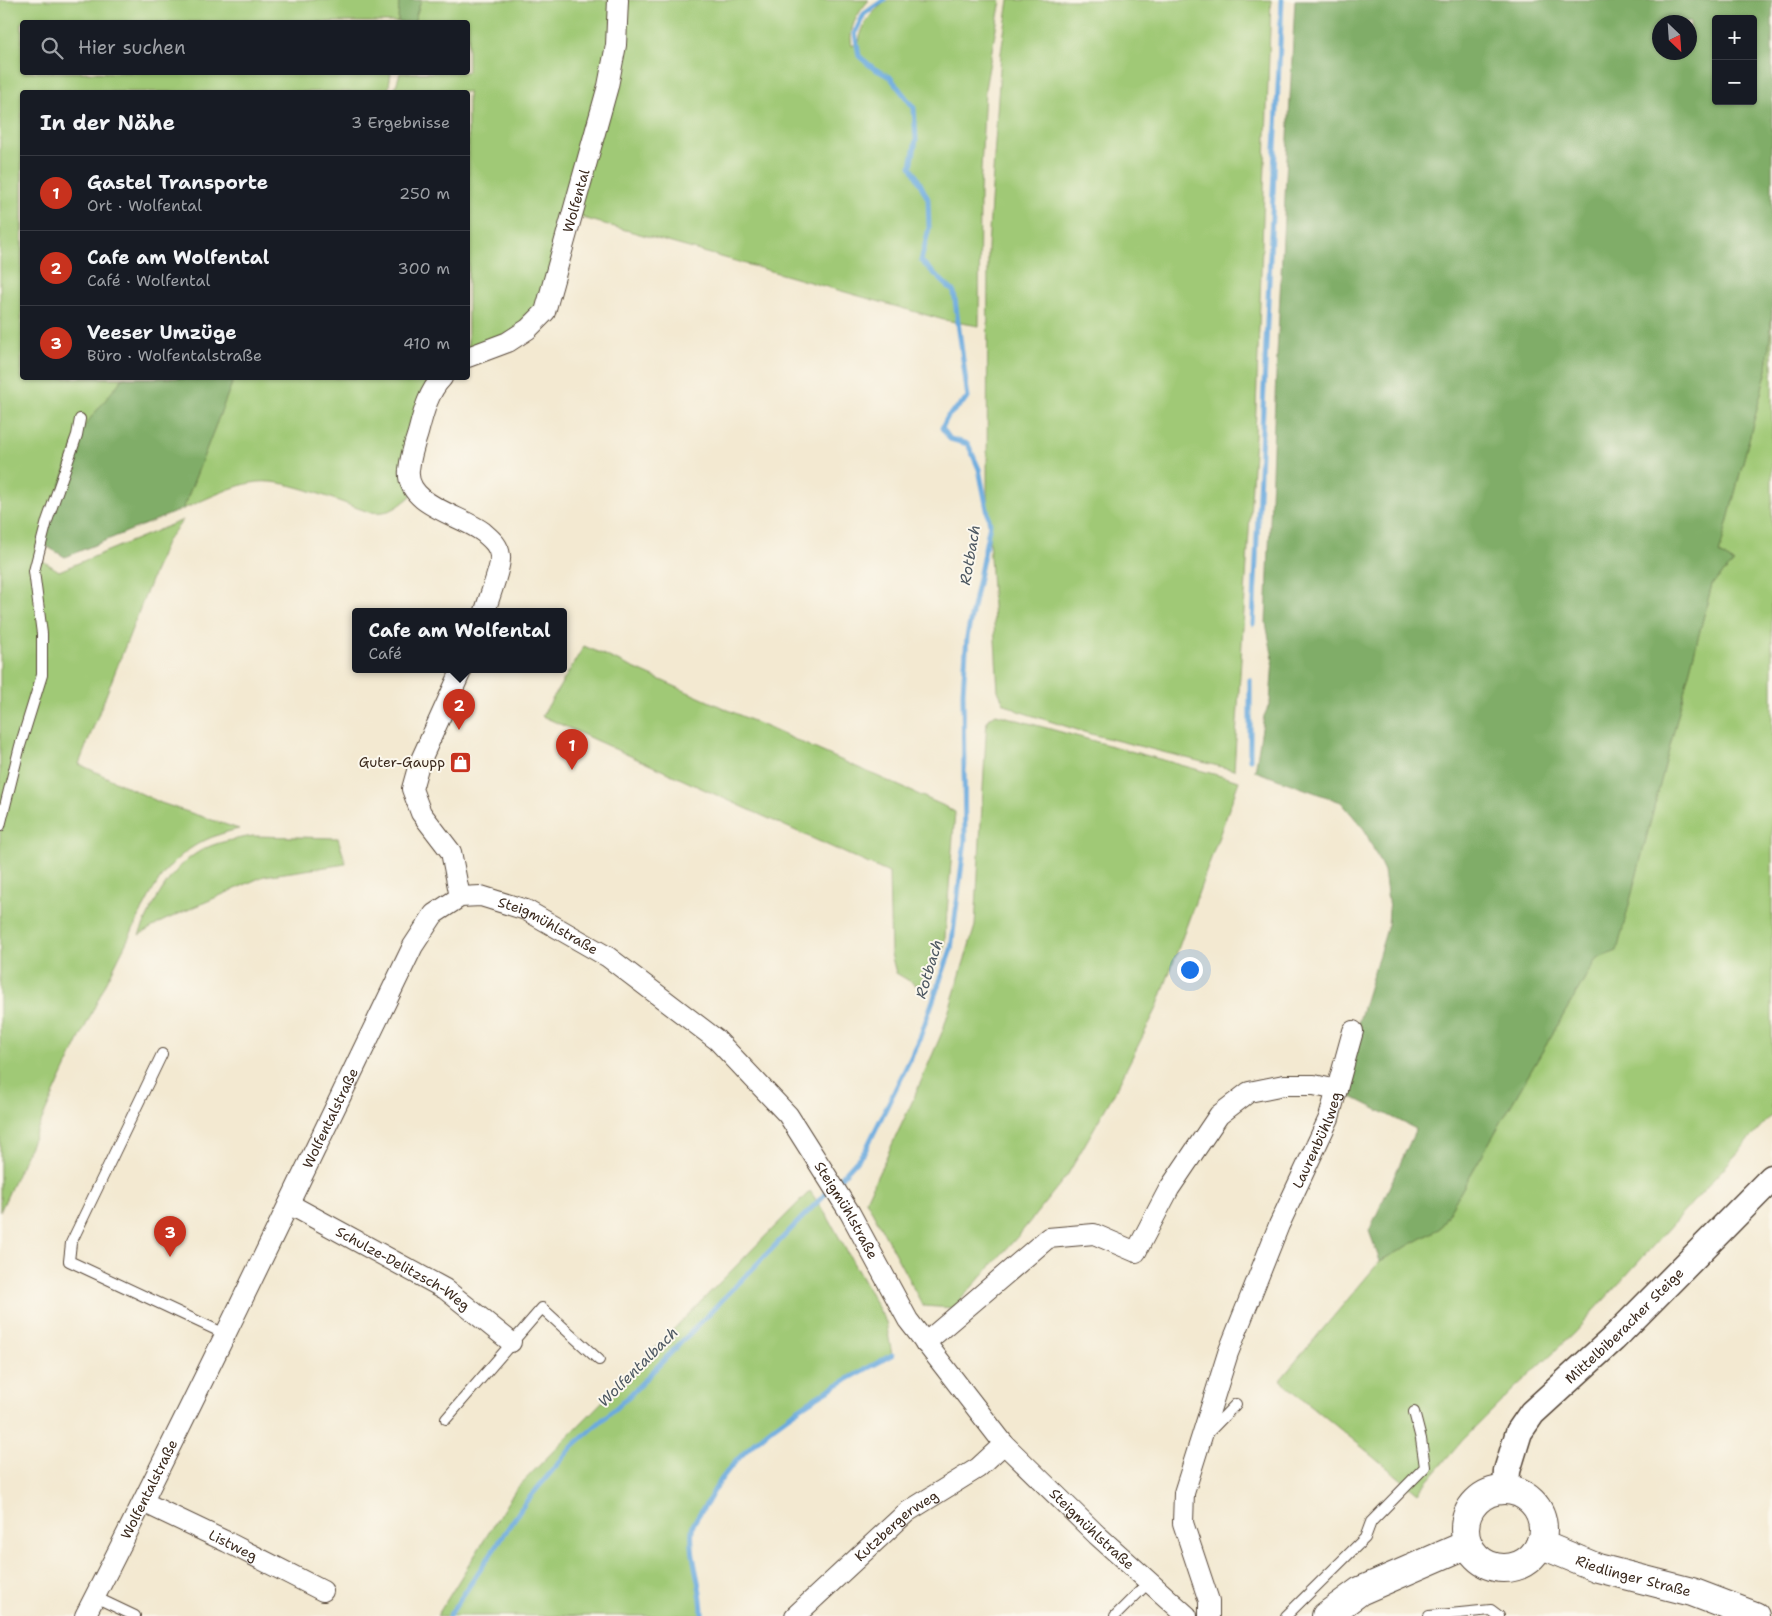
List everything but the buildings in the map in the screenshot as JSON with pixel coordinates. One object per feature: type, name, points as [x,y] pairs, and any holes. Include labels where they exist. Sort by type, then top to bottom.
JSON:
[{"type":"main road","points":[[1506,1490],[1518,1492],[1536,1506],[1542,1518],[1543,1531],[1540,1544],[1531,1556],[1519,1565],[1504,1568],[1489,1565],[1476,1557],[1468,1544],[1465,1529],[1468,1513],[1477,1500],[1491,1492],[1506,1490]]},
{"type":"main road","points":[[1326,1616],[1360,1591],[1468,1544]]},
{"type":"main road","name":"Riedlinger Straße","points":[[1540,1544],[1598,1568],[1692,1592],[1755,1616]]},
{"type":"street","name":"Wolfental","points":[[470,356],[508,342],[528,329],[545,312],[608,86],[616,45],[618,0]]},
{"type":"street","points":[[441,380],[428,400],[408,472],[411,485],[417,495],[434,507],[473,524],[494,541],[501,558],[486,608]]},
{"type":"street","points":[[452,902],[451,852],[421,813],[412,788],[419,764],[460,673]]},
{"type":"street","name":"Steigmühlstraße","points":[[452,902],[481,896],[526,910],[615,963],[717,1040],[788,1115],[850,1213],[908,1320],[1004,1444],[1097,1535],[1187,1616]]},
{"type":"street","name":"Wolfentalstraße","points":[[85,1616],[289,1204],[413,946],[434,914],[452,902]]},
{"type":"street","points":[[1337,1090],[1353,1032]]},
{"type":"street","name":"Laurenbühlweg","points":[[925,1343],[1048,1238],[1094,1234],[1136,1252],[1168,1188],[1219,1116],[1249,1092],[1284,1085],[1314,1085],[1337,1090],[1329,1118],[1279,1225],[1228,1353],[1184,1493],[1183,1523],[1209,1601],[1209,1616]]},
{"type":"street","name":"Mittelbiberacher Steige","points":[[1506,1490],[1507,1471],[1519,1432],[1532,1413],[1612,1339],[1772,1178]]},
{"type":"street","name":"Schulze-Delitzsch-Weg","points":[[289,1204],[446,1289],[511,1342]]},
{"type":"street","name":"Kutzbergerweg","points":[[795,1616],[907,1512],[978,1468],[1004,1444]]},
{"type":"street","name":"Listweg","points":[[143,1502],[323,1591]]},
{"type":"lane","points":[[0,826],[20,746],[42,674],[42,634],[34,572],[46,521],[77,435],[80,419]]},
{"type":"lane","points":[[162,1054],[71,1243],[70,1261],[225,1334]]},
{"type":"lane","points":[[446,1419],[542,1308],[599,1360]]},
{"type":"lane","points":[[1199,1443],[1236,1404]]},
{"type":"lane","points":[[1286,1616],[1365,1538],[1371,1522],[1425,1467],[1421,1439],[1414,1412]]},
{"type":"lane","points":[[1115,1616],[1149,1582]]},
{"type":"lane","points":[[95,1597],[135,1616]]},
{"type":"lane","points":[[1429,1616],[1491,1610],[1499,1616]]},
{"type":"green space","points":[[0,0],[399,0],[398,20],[20,20],[20,75],[391,75],[388,90],[20,90],[20,380],[125,380],[100,413],[40,559],[59,571],[183,520],[166,542],[79,764],[161,803],[239,829],[220,834],[185,852],[170,866],[156,885],[89,1018],[0,1212]]},
{"type":"green space","points":[[399,0],[421,0],[415,20],[398,20]]},
{"type":"green space","points":[[421,0],[613,0],[611,45],[549,290],[527,325],[470,350],[470,90],[395,90],[399,75],[470,75],[470,20],[415,20]]},
{"type":"green space","points":[[623,0],[869,0],[854,21],[851,33],[852,46],[859,42],[869,18],[888,0],[1001,0],[985,89],[980,191],[979,326],[944,320],[576,216]]},
{"type":"green space","points":[[1009,0],[1271,0],[1255,436],[1234,770],[1087,733],[1018,711],[1004,703],[998,691],[987,504],[988,247],[1001,53]]},
{"type":"green space","points":[[1295,0],[1772,0],[1772,310],[1767,370],[1719,554],[1734,563],[1712,584],[1617,951],[1596,959],[1439,1229],[1380,1261],[1369,1231],[1416,1129],[1338,1090],[1388,925],[1389,909],[1384,871],[1364,829],[1341,802],[1255,771],[1264,716],[1270,703],[1273,659],[1266,623],[1276,374]]},
{"type":"green space","points":[[1772,310],[1772,1115],[1573,1334],[1462,1441],[1418,1493],[1280,1380],[1380,1261],[1439,1229],[1596,959],[1617,950],[1712,584],[1734,563],[1719,554],[1767,370]]},
{"type":"green space","points":[[121,380],[233,380],[183,509],[65,557],[41,543],[77,435]]},
{"type":"green space","points":[[233,380],[437,380],[411,496],[392,510],[369,512],[314,492],[271,482],[249,483],[183,509]]},
{"type":"green space","points":[[584,646],[955,812],[944,950],[923,989],[896,973],[891,954],[889,873],[542,716]]},
{"type":"green space","points":[[996,714],[1239,781],[1156,1010],[1113,1095],[1068,1174],[1019,1235],[953,1308],[923,1306],[866,1200],[913,1100],[943,1030],[975,926],[987,720]]},
{"type":"green space","points":[[253,836],[338,838],[346,864],[264,876],[163,921],[139,935],[163,888],[179,867],[200,851],[212,845]]},
{"type":"green space","points":[[810,1191],[829,1219],[886,1322],[892,1355],[810,1401],[791,1414],[754,1443],[725,1474],[698,1516],[692,1529],[692,1551],[702,1605],[702,1616],[437,1616],[516,1489]]},
{"type":"waterway","name":"Rotbach","points":[[836,1183],[865,1151],[918,1043],[951,949],[965,840],[963,692],[967,637],[990,524],[979,469],[968,444],[950,439],[942,428],[948,416],[968,398],[954,292],[921,261],[929,228],[928,199],[911,166],[916,140],[914,108],[890,77],[873,68],[859,56],[855,33],[864,14],[884,0]]},
{"type":"waterway","points":[[1253,624],[1282,0]]},
{"type":"waterway","points":[[1250,680],[1250,759]]},
{"type":"waterway","name":"Wolfentalbach","points":[[449,1616],[525,1503],[573,1446],[628,1397],[830,1189]]},
{"type":"waterway","points":[[702,1616],[702,1605],[692,1551],[692,1529],[696,1519],[725,1474],[754,1443],[791,1414],[892,1355]]},
{"type":"place","name":"Cafe am Wolfental","points":[[459,730]]},
{"type":"place","name":"Guter-Gaupp","points":[[461,762]]},
{"type":"place","name":"Gastel Transporte","points":[[572,770]]},
{"type":"place","name":"Veeser Umzüge","points":[[170,1257]]}]
